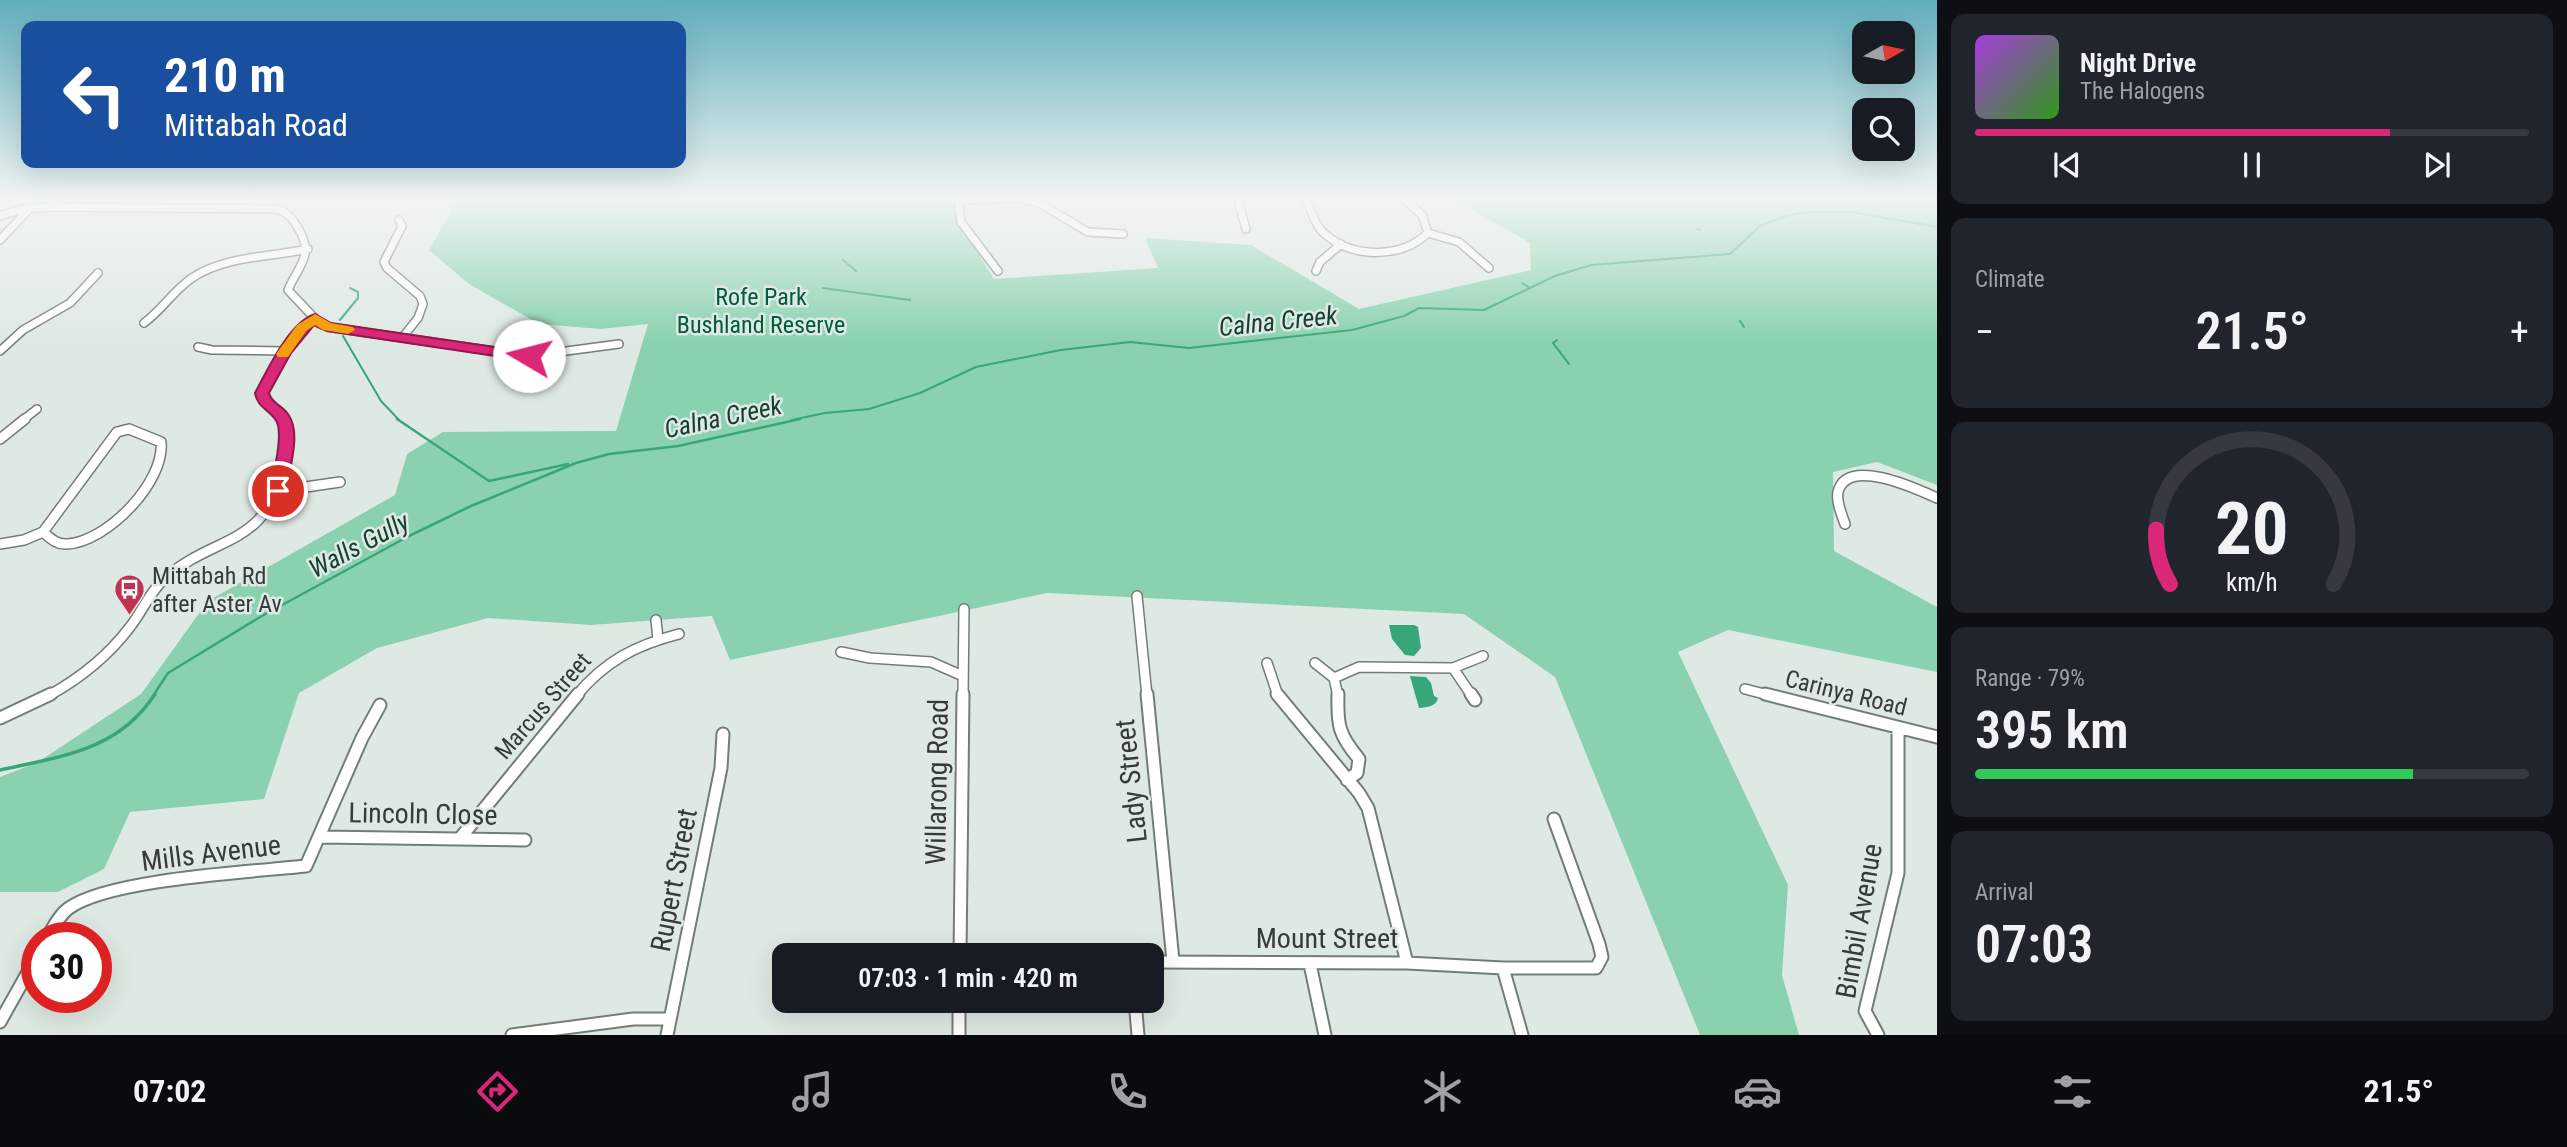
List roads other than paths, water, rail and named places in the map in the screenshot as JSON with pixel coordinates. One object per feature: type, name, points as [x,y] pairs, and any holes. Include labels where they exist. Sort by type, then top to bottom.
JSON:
[{"type":"street","points":[[307,245],[308,249],[288,290],[327,327],[529,356],[619,344]]},
{"type":"street","points":[[392,245],[384,262],[387,268],[420,296],[423,304],[418,318],[402,338]]},
{"type":"street","points":[[979,245],[998,271]]},
{"type":"street","points":[[1315,271],[1320,262],[1339,245]]},
{"type":"street","points":[[1345,245],[1364,251],[1387,251],[1408,245]]},
{"type":"street","points":[[1463,245],[1489,268]]},
{"type":"street","points":[[144,323],[161,310],[187,281],[203,271],[308,249]]},
{"type":"street","points":[[0,351],[23,330],[70,303],[98,273]]},
{"type":"street","points":[[0,718],[53,693],[95,663],[130,628],[162,582],[262,519],[273,505],[278,491],[287,428],[281,415],[264,403],[262,393],[285,351],[302,328],[315,318]]},
{"type":"street","points":[[198,347],[212,350],[285,351]]},
{"type":"street","points":[[0,439],[37,409]]},
{"type":"street","points":[[0,544],[24,540],[43,532],[117,432],[125,429],[161,442],[161,463],[146,489],[119,515],[78,542],[55,542],[43,532]]},
{"type":"street","points":[[1845,524],[1838,494],[1843,484],[1855,477],[1888,479],[1937,498]]},
{"type":"street","points":[[278,491],[340,482]]},
{"type":"street","name":"Lady Street","points":[[1138,596],[1174,961]]},
{"type":"street","name":"Willarong Road","points":[[960,943],[964,609]]},
{"type":"street","points":[[656,620],[658,639]]},
{"type":"street","name":"Marcus Street","points":[[461,837],[487,801],[543,739],[589,677],[618,654],[679,634]]},
{"type":"street","points":[[841,652],[870,658],[931,662],[963,676]]},
{"type":"street","points":[[1334,678],[1359,667],[1453,668],[1483,656]]},
{"type":"street","points":[[1267,663],[1281,701],[1368,808],[1407,963]]},
{"type":"street","points":[[1315,663],[1334,678],[1338,690],[1337,716],[1341,737],[1359,759],[1357,773],[1347,780]]},
{"type":"street","points":[[1453,668],[1475,700]]},
{"type":"street","name":"Carinya Road","points":[[1745,689],[1937,737]]},
{"type":"street","name":"Mills Avenue","points":[[59,922],[70,907],[86,899],[119,890],[306,866],[321,837],[362,737],[380,705]]},
{"type":"street","name":"Bimbil Avenue","points":[[1878,1035],[1865,1012],[1898,873],[1898,728]]},
{"type":"street","name":"Rupert Street","points":[[667,1035],[721,768],[723,734]]},
{"type":"street","name":"Mount Street","points":[[1164,961],[1407,963],[1503,968],[1596,968],[1602,957],[1554,819]]},
{"type":"street","name":"Lincoln Close","points":[[321,837],[524,840]]},
{"type":"street","points":[[1310,964],[1325,1035]]},
{"type":"street","points":[[1503,968],[1522,1035]]},
{"type":"street","points":[[0,1022],[21,985]]},
{"type":"street","points":[[959,1013],[959,1035]]},
{"type":"street","points":[[1136,1013],[1138,1035]]},
{"type":"street","points":[[512,1035],[633,1019],[670,1018]]},
{"type":"waterway","name":"Calna Creek","points":[[1530,288],[1555,276],[1591,265],[1730,254],[1739,245]]},
{"type":"waterway","points":[[843,260],[856,271]]},
{"type":"waterway","name":"Calna Creek","points":[[1522,283],[1530,288]]},
{"type":"waterway","points":[[340,320],[358,298],[358,292],[350,288]]},
{"type":"waterway","points":[[823,288],[910,300]]},
{"type":"waterway","name":"Calna Creek","points":[[792,420],[825,413],[869,409],[920,393],[976,367],[1061,350],[1130,342],[1189,348],[1352,330],[1404,316],[1419,308],[1484,310],[1530,288]]},
{"type":"waterway","points":[[1740,321],[1744,327]]},
{"type":"waterway","points":[[343,336],[381,401],[399,420]]},
{"type":"waterway","points":[[1557,340],[1553,343],[1569,364]]},
{"type":"waterway","points":[[397,419],[489,481],[568,464]]},
{"type":"waterway","name":"Walls Gully","points":[[153,696],[168,673],[260,617],[409,536],[471,506],[576,463],[609,454],[678,446],[800,419]]},
{"type":"waterway","name":"Walls Gully","points":[[0,770],[67,755],[106,739],[124,728],[155,694]]},
{"type":"place","name":"Mittabah Rd after Aster Av","points":[[129,617]]},
{"type":"park label","name":"Rofe Park Bushland Reserve","points":[[761,311]]}]
